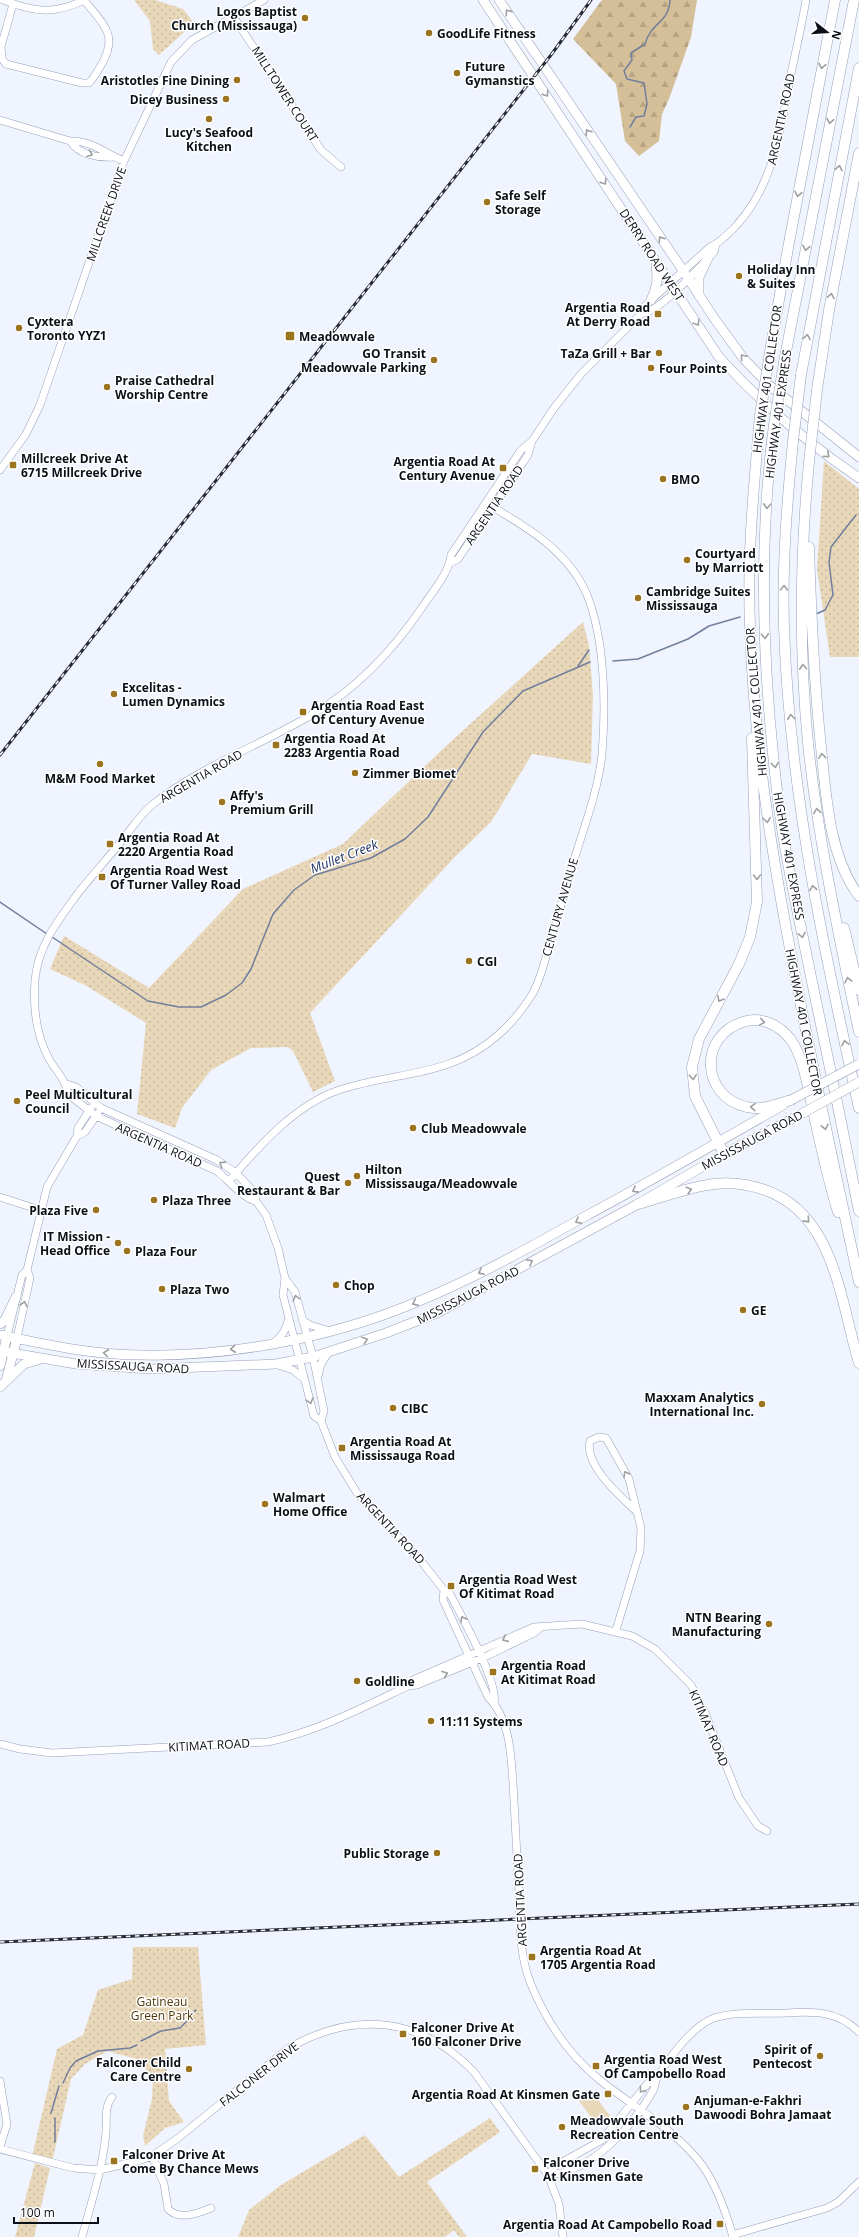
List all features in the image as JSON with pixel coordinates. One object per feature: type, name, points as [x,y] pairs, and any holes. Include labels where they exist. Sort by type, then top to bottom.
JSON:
[{"type":"highway","name":"HIGHWAY 401 COLLECTOR","points":[[834,0],[789,240],[760,415],[750,555],[750,625],[752,670],[761,775],[780,901],[825,1126],[859,1282]]},
{"type":"highway","name":"HIGHWAY 401 EXPRESS","points":[[854,0],[784,362],[774,425],[767,505],[765,616],[768,690],[779,808],[790,873],[859,1211]]},
{"type":"highway","name":"HIGHWAY 401 EXPRESS","points":[[859,68],[801,376],[792,441],[784,526],[784,627],[794,752],[813,886],[859,1108]]},
{"type":"highway","points":[[859,153],[829,310],[817,390],[805,497],[801,636],[808,742],[820,833],[859,1032]]},
{"type":"highway","points":[[805,497],[816,696],[826,795],[836,846],[844,871],[859,896]]},
{"type":"highway","points":[[724,1154],[717,1143],[695,1096],[692,1067],[699,1039],[745,950],[750,937],[757,902],[752,761],[752,670]]},
{"type":"highway","points":[[820,833],[859,990]]},
{"type":"highway","points":[[791,1100],[767,1107],[748,1108],[735,1104],[722,1095],[713,1080],[710,1063],[714,1046],[726,1030],[744,1022],[760,1020],[776,1025],[794,1045],[803,1067],[830,1186],[859,1286]]},
{"type":"highway","points":[[638,1204],[703,1186],[726,1183],[756,1187],[778,1196],[791,1204],[815,1228],[828,1253],[859,1363]]},
{"type":"main road","name":"DERRY ROAD WEST","points":[[483,0],[720,357],[760,398],[828,455],[859,478]]},
{"type":"main road","name":"DERRY ROAD WEST","points":[[499,0],[686,275],[699,297],[743,358],[770,386],[859,458]]},
{"type":"main road","points":[[699,297],[699,277],[708,258]]},
{"type":"main road","points":[[652,300],[656,290],[658,277],[655,260]]},
{"type":"main road","name":"MISSISSAUGA ROAD","points":[[8,1336],[62,1347],[140,1355],[182,1354],[272,1344],[330,1331],[407,1306],[474,1276],[550,1236],[791,1100],[859,1064]]},
{"type":"main road","name":"MISSISSAUGA ROAD","points":[[2,1351],[44,1359],[118,1368],[156,1369],[276,1364],[328,1353],[437,1313],[638,1204],[724,1154],[859,1082]]},
{"type":"main road","points":[[0,1324],[5,1320],[16,1297]]},
{"type":"main road","points":[[0,1366],[2,1351],[8,1336]]},
{"type":"main road","points":[[3,1384],[13,1354],[8,1336]]},
{"type":"main road","points":[[3,1384],[24,1364],[44,1359]]},
{"type":"street","points":[[3,0],[42,11],[60,9],[84,0],[107,29],[110,37],[107,54],[95,77],[89,83],[85,83],[6,64],[2,59],[2,47],[13,4]]},
{"type":"street","name":"MILLCREEK DRIVE","points":[[0,470],[26,434],[40,405],[124,161],[171,62],[192,40],[264,0]]},
{"type":"street","name":"ARGENTIA ROAD","points":[[686,275],[710,247],[716,244],[748,211],[761,190],[771,168],[781,128],[806,0]]},
{"type":"street","name":"MILLTOWER COURT","points":[[233,16],[321,150],[341,167]]},
{"type":"street","points":[[0,120],[70,141],[78,141],[104,150],[114,157],[124,161]]},
{"type":"street","name":"ARGENTIA ROAD","points":[[641,314],[650,312],[673,287],[708,258],[714,252],[716,244]]},
{"type":"street","name":"ARGENTIA ROAD","points":[[256,1201],[250,1200],[230,1180],[211,1168],[88,1112],[68,1094],[67,1084],[48,1058],[38,1030],[35,1008],[35,980],[44,945],[54,926],[85,884],[152,805],[174,789],[314,713],[366,674],[384,656],[409,626],[450,564],[458,559],[489,505],[528,455],[532,441],[554,408],[582,374],[641,314],[644,307],[652,300],[673,287]]},
{"type":"street","name":"CENTURY AVENUE","points":[[230,1180],[273,1134],[299,1112],[337,1091],[398,1075],[436,1069],[466,1057],[496,1037],[518,1015],[539,980],[586,818],[602,756],[603,682],[601,652],[596,622],[586,593],[564,560],[545,542],[489,505]]},
{"type":"street","name":"ARGENTIA ROAD","points":[[67,1084],[76,1086],[101,1108],[206,1154],[236,1173],[256,1194],[256,1201],[266,1215],[272,1230],[285,1278],[295,1292],[318,1376],[324,1412],[321,1421]]},
{"type":"street","points":[[8,1336],[22,1275],[27,1270],[40,1210],[52,1176],[77,1136],[78,1128],[94,1102]]},
{"type":"street","points":[[77,1136],[85,1132],[101,1108]]},
{"type":"street","points":[[0,1197],[40,1210]]},
{"type":"street","points":[[8,1336],[30,1278],[27,1270]]},
{"type":"street","name":"ARGENTIA ROAD","points":[[285,1278],[283,1295],[298,1360],[314,1416],[321,1421],[336,1457],[357,1493],[421,1560],[444,1590],[450,1594],[481,1658],[496,1696],[494,1703]]},
{"type":"street","points":[[272,1344],[280,1339],[285,1332],[289,1319]]},
{"type":"street","points":[[302,1320],[310,1325],[330,1331]]},
{"type":"street","points":[[318,1376],[321,1364],[328,1353]]},
{"type":"street","points":[[276,1364],[293,1370],[303,1378]]},
{"type":"street","points":[[616,1630],[640,1551],[641,1528],[636,1511],[637,1504],[629,1479],[606,1438],[599,1436],[590,1441],[589,1446],[592,1458],[609,1485],[636,1511]]},
{"type":"street","name":"ARGENTIA ROAD","points":[[444,1590],[443,1600],[488,1697],[494,1703],[510,1744],[512,1758],[519,1934],[530,1980],[544,2014],[559,2038],[578,2060],[600,2080],[682,2142],[714,2184],[732,2236]]},
{"type":"street","name":"KITIMAT ROAD","points":[[408,1686],[413,1680],[534,1626],[541,1627],[582,1624],[616,1630],[632,1636],[655,1649],[691,1685],[705,1712],[739,1798],[758,1826],[767,1831]]},
{"type":"street","name":"KITIMAT ROAD","points":[[0,1744],[20,1749],[52,1753],[268,1742],[300,1735],[408,1686],[417,1685],[481,1658],[534,1633],[541,1627]]},
{"type":"street","points":[[548,2175],[561,2174],[603,2152],[617,2138],[654,2090],[656,2081],[688,2036],[713,2019],[735,2014],[816,2011],[849,2022],[859,2032]]},
{"type":"street","name":"FALCONER DRIVE","points":[[0,2148],[60,2166],[100,2170],[128,2164],[152,2156],[177,2139],[296,2044],[334,2028],[356,2024],[380,2024],[397,2027],[434,2040],[462,2059],[479,2078],[548,2175],[559,2204],[563,2237]]},
{"type":"street","points":[[0,2081],[7,2124],[0,2148]]},
{"type":"street","points":[[548,2175],[555,2166],[602,2140],[648,2083],[656,2081]]},
{"type":"street","points":[[82,2237],[100,2170],[106,2132],[107,2103],[112,2097]]},
{"type":"street","points":[[152,2156],[164,2184],[168,2209],[171,2212],[180,2215],[198,2214],[211,2208]]},
{"type":"street","points":[[732,2236],[827,2208],[838,2202],[859,2182]]},
{"type":"green space","points":[[134,0],[155,0],[183,9],[194,23],[159,55],[153,49],[150,21]]},
{"type":"green space","points":[[602,0],[697,0],[691,37],[669,99],[662,114],[659,141],[639,156],[625,141],[616,84],[573,39]]},
{"type":"green space","points":[[824,461],[859,489],[859,657],[830,657],[817,569]]},
{"type":"green space","points":[[583,622],[589,646],[593,695],[591,764],[532,754],[491,822],[454,858],[310,1013],[335,1081],[313,1092],[293,1051],[288,1047],[251,1048],[211,1070],[182,1108],[175,1128],[137,1114],[146,1023],[85,985],[50,969],[64,936],[149,988],[243,889],[343,844],[447,745]]},
{"type":"green space","name":"Gatineau Green Park","points":[[133,1947],[198,1947],[206,2045],[165,2049],[169,2101],[184,2122],[165,2128],[145,2146],[143,2136],[152,2099],[153,2078],[137,2059],[107,2051],[85,2064],[71,2079],[52,2162],[32,2157],[57,2049],[83,2035],[98,1990],[132,1979]]},
{"type":"green space","points":[[592,2092],[610,2116],[597,2125],[579,2101]]},
{"type":"green space","points":[[490,2118],[500,2132],[427,2182],[467,2237],[459,2237],[454,2230],[445,2237],[238,2237],[249,2210],[281,2185],[365,2135],[399,2177]]},
{"type":"green space","points":[[35,2163],[50,2168],[34,2237],[15,2237]]},
{"type":"waterway","points":[[630,127],[636,117],[644,116],[647,104],[644,83],[627,79],[624,71],[632,60],[631,53],[645,44],[651,31],[667,13],[670,0]]},
{"type":"waterway","name":"Mullet Creek","points":[[816,614],[825,610],[833,595],[829,562],[831,547],[856,515]]},
{"type":"waterway","name":"Mullet Creek","points":[[613,661],[638,659],[688,639],[709,626],[740,617]]},
{"type":"waterway","points":[[578,666],[589,650]]},
{"type":"waterway","name":"Mullet Creek","points":[[52,937],[148,1001],[179,1007],[201,1007],[226,995],[242,983],[251,969],[273,914],[294,890],[315,875],[371,858],[405,839],[428,817],[483,732],[523,691],[590,662]]},
{"type":"waterway","name":"Mullet Creek","points":[[0,902],[47,934]]},
{"type":"waterway","points":[[193,2013],[196,2010]]},
{"type":"waterway","points":[[141,2041],[161,2031],[180,2028],[190,2018]]},
{"type":"waterway","points":[[63,2083],[70,2068],[76,2061],[98,2051],[130,2048],[137,2045]]},
{"type":"waterway","points":[[51,2113],[59,2086]]},
{"type":"waterway","points":[[55,2118],[55,2142]]},
{"type":"railway","points":[[0,755],[551,55],[591,0]]},
{"type":"railway","points":[[0,1942],[859,1904]]},
{"type":"place","name":"Logos Baptist Church (Mississauga)","points":[[305,18]]},
{"type":"place","name":"GoodLife Fitness","points":[[429,33]]},
{"type":"place","name":"Future Gymanstics","points":[[457,73]]},
{"type":"place","name":"Aristotles Fine Dining","points":[[237,80]]},
{"type":"place","name":"Dicey Business","points":[[226,99]]},
{"type":"place","name":"Lucy's Seafood Kitchen","points":[[209,119]]},
{"type":"place","name":"Safe Self Storage","points":[[487,202]]},
{"type":"place","name":"Holiday Inn & Suites","points":[[739,276]]},
{"type":"place","name":"Argentia Road At Derry Road","points":[[658,314]]},
{"type":"place","name":"Cyxtera Toronto YYZ1","points":[[19,328]]},
{"type":"place","name":"Meadowvale","points":[[290,336]]},
{"type":"place","name":"TaZa Grill + Bar","points":[[659,353]]},
{"type":"place","name":"GO Transit Meadowvale Parking","points":[[434,360]]},
{"type":"place","name":"Four Points","points":[[651,368]]},
{"type":"place","name":"Praise Cathedral Worship Centre","points":[[107,387]]},
{"type":"place","name":"Millcreek Drive At 6715 Millcreek Drive","points":[[13,465]]},
{"type":"place","name":"Argentia Road At Century Avenue","points":[[503,468]]},
{"type":"place","name":"BMO","points":[[663,479]]},
{"type":"place","name":"Courtyard by Marriott","points":[[687,560]]},
{"type":"place","name":"Cambridge Suites Mississauga","points":[[638,598]]},
{"type":"place","name":"Excelitas - Lumen Dynamics","points":[[114,694]]},
{"type":"place","name":"Argentia Road East Of Century Avenue","points":[[303,712]]},
{"type":"place","name":"Argentia Road At 2283 Argentia Road","points":[[276,745]]},
{"type":"place","name":"M&M Food Market","points":[[100,764]]},
{"type":"place","name":"Zimmer Biomet","points":[[355,773]]},
{"type":"place","name":"Affy's Premium Grill","points":[[222,802]]},
{"type":"place","name":"Argentia Road At 2220 Argentia Road","points":[[110,844]]},
{"type":"place","name":"Argentia Road West Of Turner Valley Road","points":[[102,877]]},
{"type":"place","name":"CGI","points":[[469,961]]},
{"type":"place","name":"Peel Multicultural Council","points":[[17,1101]]},
{"type":"place","name":"Club Meadowvale","points":[[413,1128]]},
{"type":"place","name":"Hilton Mississauga/Meadowvale","points":[[357,1176]]},
{"type":"place","name":"Quest Restaurant & Bar","points":[[348,1183]]},
{"type":"place","name":"Plaza Three","points":[[154,1200]]},
{"type":"place","name":"Plaza Five","points":[[96,1210]]},
{"type":"place","name":"IT Mission - Head Office","points":[[118,1243]]},
{"type":"place","name":"Plaza Four","points":[[127,1251]]},
{"type":"place","name":"Chop","points":[[336,1285]]},
{"type":"place","name":"Plaza Two","points":[[162,1289]]},
{"type":"place","name":"GE","points":[[743,1310]]},
{"type":"place","name":"Maxxam Analytics International Inc.","points":[[762,1404]]},
{"type":"place","name":"CIBC","points":[[393,1408]]},
{"type":"place","name":"Argentia Road At Mississauga Road","points":[[342,1448]]},
{"type":"place","name":"Walmart Home Office","points":[[265,1504]]},
{"type":"place","name":"Argentia Road West Of Kitimat Road","points":[[451,1586]]},
{"type":"place","name":"NTN Bearing Manufacturing","points":[[769,1624]]},
{"type":"place","name":"Argentia Road At Kitimat Road","points":[[493,1672]]},
{"type":"place","name":"Goldline","points":[[357,1681]]},
{"type":"place","name":"11:11 Systems","points":[[431,1721]]},
{"type":"place","name":"Public Storage","points":[[437,1853]]},
{"type":"place","name":"Argentia Road At 1705 Argentia Road","points":[[532,1957]]},
{"type":"place","name":"Falconer Drive At 160 Falconer Drive","points":[[403,2034]]},
{"type":"place","name":"Spirit of Pentecost","points":[[820,2056]]},
{"type":"place","name":"Argentia Road West Of Campobello Road","points":[[596,2066]]},
{"type":"place","name":"Falconer Child Care Centre","points":[[189,2069]]},
{"type":"place","name":"Argentia Road At Kinsmen Gate","points":[[608,2094]]},
{"type":"place","name":"Anjuman-e-Fakhri Dawoodi Bohra Jamaat","points":[[686,2107]]},
{"type":"place","name":"Meadowvale South Recreation Centre","points":[[562,2127]]},
{"type":"place","name":"Falconer Drive At Come By Chance Mews","points":[[114,2161]]},
{"type":"place","name":"Falconer Drive At Kinsmen Gate","points":[[535,2169]]},
{"type":"place","name":"Argentia Road At Campobello Road","points":[[720,2224]]}]
